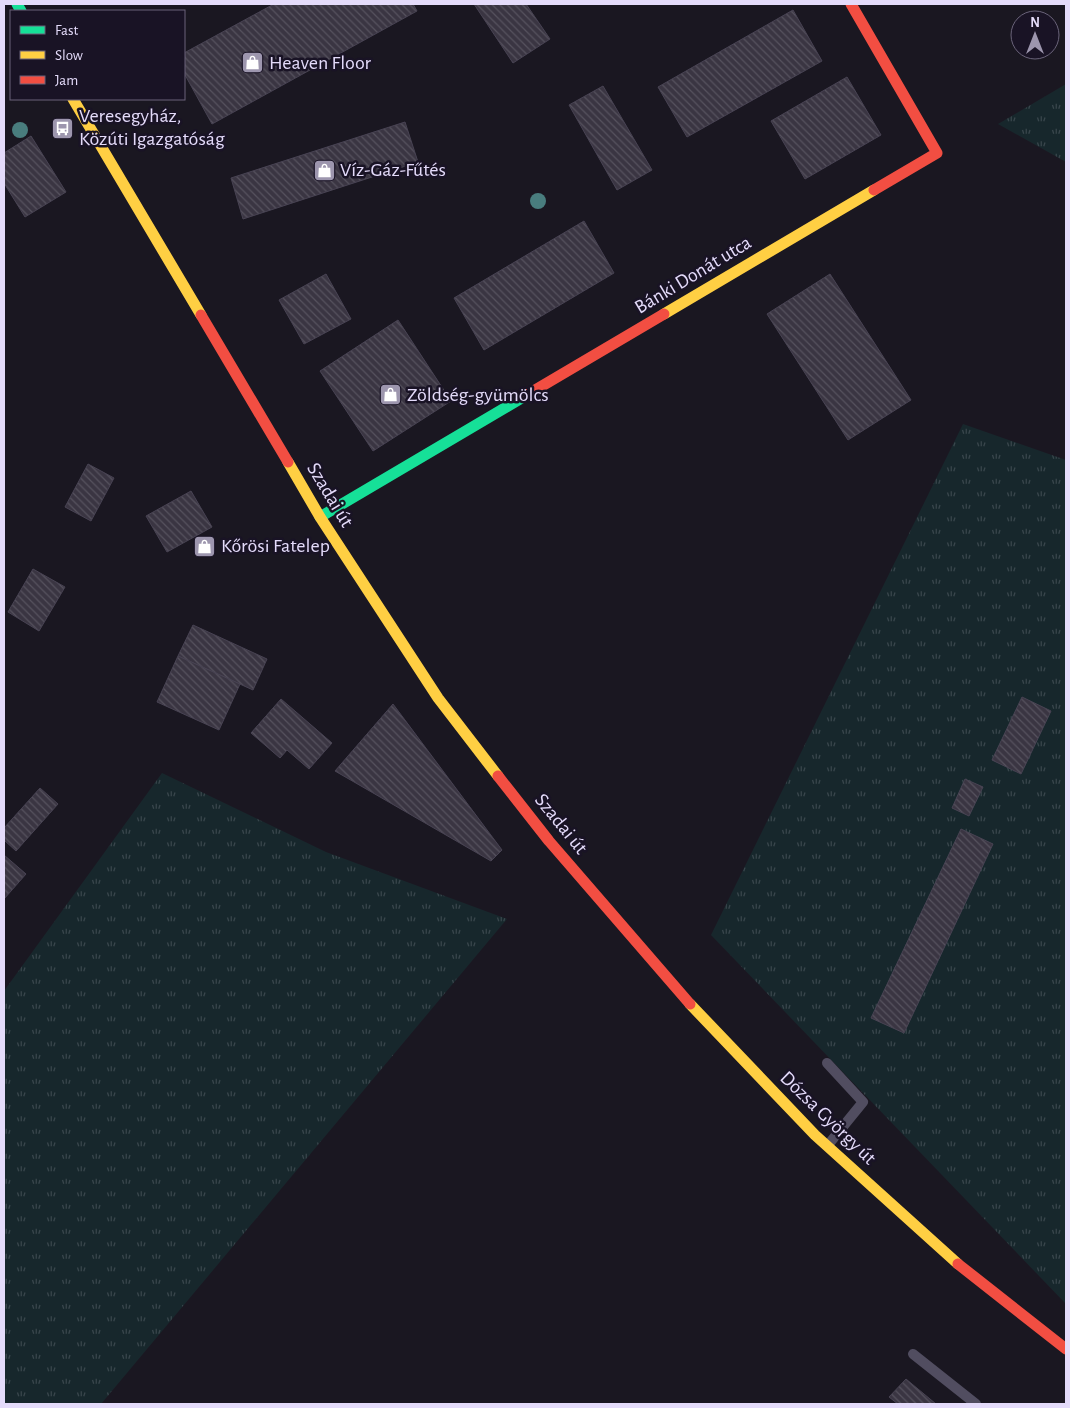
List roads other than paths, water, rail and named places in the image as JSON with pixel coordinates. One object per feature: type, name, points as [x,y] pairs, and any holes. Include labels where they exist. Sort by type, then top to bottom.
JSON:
[{"type":"main road","name":"Bánki Donát utca","points":[[320,517],[937,153],[851,4]]},
{"type":"main road","name":"Szadai út","points":[[74,100],[320,517],[438,698],[588,888]]},
{"type":"main road","name":"Dózsa György út","points":[[588,888],[674,988],[827,1146],[967,1272],[1066,1349]]},
{"type":"lane","points":[[827,1063],[863,1102],[827,1146]]},
{"type":"lane","points":[[913,1354],[976,1404]]},
{"type":"place","name":"Heaven Floor","points":[[253,63]]},
{"type":"place","name":"Veresegyház, Közúti Igazgatóság","points":[[63,128]]},
{"type":"place","name":"Víz-Gáz-Fűtés","points":[[324,170]]},
{"type":"place","name":"Zöldség-gyümölcs","points":[[391,395]]},
{"type":"place","name":"Kőrösi Fatelep","points":[[205,546]]}]
